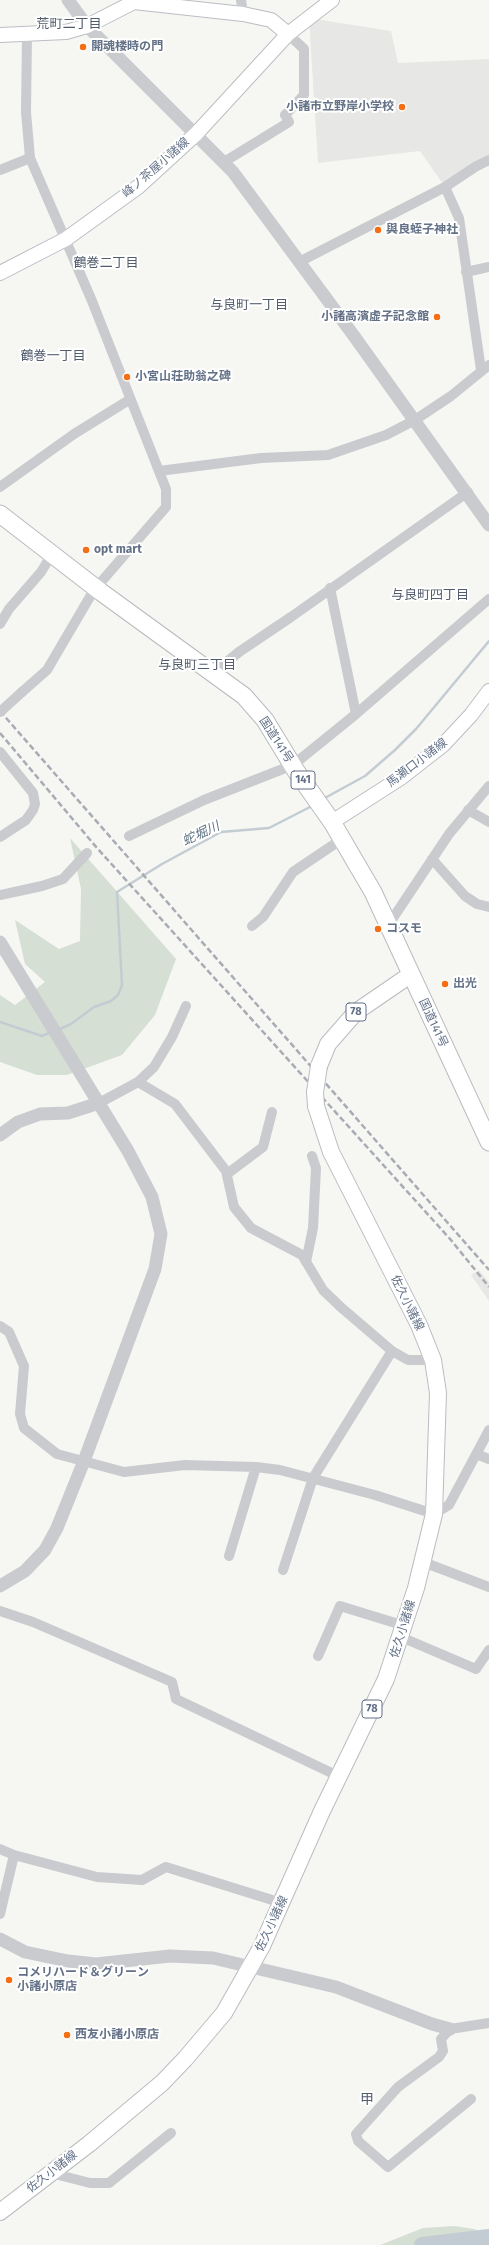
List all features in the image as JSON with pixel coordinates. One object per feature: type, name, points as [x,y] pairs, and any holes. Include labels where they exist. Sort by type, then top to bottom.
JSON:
[{"type":"highway","name":"国道141号","points":[[0,514],[96,588],[244,696],[264,720],[332,822],[373,892],[389,924],[410,975],[489,1142]]},
{"type":"main road","name":"峰ノ茶屋小諸線","points":[[0,273],[66,239],[138,187],[196,134],[288,34],[332,0]]},
{"type":"main road","points":[[0,35],[27,35],[66,32],[87,26],[134,2],[242,7],[271,20],[288,34]]},
{"type":"main road","name":"馬瀬口小諸線","points":[[332,822],[402,777],[443,745],[471,716],[489,691]]},
{"type":"main road","name":"佐久小諸線","points":[[0,2212],[51,2173],[162,2083],[185,2059],[224,2013],[251,1967],[282,1903],[338,1776],[386,1679],[403,1632],[423,1562],[434,1514],[438,1393],[433,1360],[419,1325],[331,1152],[316,1106],[314,1092],[319,1066],[328,1044],[356,1012],[376,996],[410,975]]},
{"type":"street","points":[[68,0],[87,26],[224,162],[468,492],[489,525]]},
{"type":"street","points":[[224,162],[289,122],[285,115],[304,95],[304,49],[288,34]]},
{"type":"street","points":[[0,712],[47,670],[96,588],[166,507],[166,489],[159,471],[129,400],[66,239],[30,158],[26,112],[27,35]]},
{"type":"street","points":[[0,170],[30,158]]},
{"type":"street","points":[[299,262],[445,187],[475,167],[489,160]]},
{"type":"street","points":[[159,471],[260,458],[328,455],[386,436],[415,420],[451,396],[485,368],[466,272],[459,218],[445,187]]},
{"type":"street","points":[[466,272],[489,267]]},
{"type":"street","points":[[0,487],[74,434],[129,400]]},
{"type":"street","points":[[212,674],[239,652],[468,492]]},
{"type":"street","points":[[0,624],[9,609],[41,572],[52,554]]},
{"type":"street","points":[[330,588],[356,714]]},
{"type":"street","points":[[129,836],[204,800],[293,765],[356,714],[489,599]]},
{"type":"street","points":[[0,752],[33,793],[35,804],[26,820],[0,837]]},
{"type":"street","points":[[389,924],[432,859],[468,810],[489,786]]},
{"type":"street","points":[[468,810],[489,822]]},
{"type":"street","points":[[252,926],[263,917],[293,872],[342,839]]},
{"type":"street","points":[[0,895],[42,886],[63,879],[87,853]]},
{"type":"street","points":[[432,859],[465,896],[477,904],[489,907]]},
{"type":"street","points":[[0,942],[99,1103],[152,1197],[161,1234],[155,1269],[84,1461],[57,1528],[45,1550],[25,1571],[0,1586]]},
{"type":"street","points":[[0,1136],[18,1122],[40,1114],[68,1113],[99,1103],[138,1082],[154,1067],[172,1037],[186,1006]]},
{"type":"street","points":[[138,1082],[175,1104],[227,1174],[234,1207],[251,1228],[302,1255],[324,1290],[343,1309],[392,1351],[408,1360],[433,1360]]},
{"type":"street","points":[[227,1174],[263,1147],[272,1112]]},
{"type":"street","points":[[306,1262],[313,1228],[316,1168],[312,1156]]},
{"type":"street","points":[[0,1326],[9,1332],[24,1366],[20,1414],[24,1428],[57,1454],[124,1472],[185,1465],[256,1467],[280,1470],[375,1495],[434,1514],[449,1505],[489,1430]]},
{"type":"street","points":[[283,1570],[313,1478],[392,1351]]},
{"type":"street","points":[[476,1454],[489,1459]]},
{"type":"street","points":[[229,1556],[256,1467]]},
{"type":"street","points":[[423,1562],[489,1586]]},
{"type":"street","points":[[318,1656],[340,1606],[403,1632],[476,1669],[489,1650]]},
{"type":"street","points":[[0,1611],[33,1622],[172,1682],[176,1699],[338,1776]]},
{"type":"street","points":[[0,1849],[14,1855],[97,1877],[142,1880],[166,1867],[282,1903]]},
{"type":"street","points":[[0,1914],[14,1855]]},
{"type":"street","points":[[0,1939],[26,1952],[68,1962],[96,1964],[170,1956],[214,1958],[336,1987],[432,2024],[450,2028],[489,2023]]},
{"type":"street","points":[[450,2028],[440,2039],[443,2051],[439,2057],[398,2087],[356,2134],[358,2140],[388,2167],[471,2099]]},
{"type":"street","points":[[51,2173],[90,2183],[109,2183],[171,2133]]},
{"type":"shaded area","name":"小諸市立野岸小学校","points":[[309,18],[391,31],[398,63],[489,59],[489,164],[445,187],[420,151],[318,163]]},
{"type":"shaded area","points":[[70,838],[176,959],[155,1015],[122,1055],[67,1075],[37,1075],[0,1062],[0,995],[15,1005],[45,982],[25,964],[15,920],[59,949],[80,941],[81,889]]},
{"type":"shaded area","points":[[479,1270],[489,1282],[489,1301],[471,1275]]},
{"type":"shaded area","points":[[454,2226],[474,2229],[489,2235],[489,2245],[380,2245],[423,2228]]},
{"type":"waterway","name":"蛇堀川","points":[[323,799],[365,776],[395,750],[416,729],[489,641]]},
{"type":"waterway","name":"蛇堀川","points":[[58,1030],[71,1024],[94,1007],[111,1001],[118,995],[122,985],[117,892],[162,864],[221,832],[269,828],[312,806]]},
{"type":"waterway","name":"蛇堀川","points":[[0,1022],[42,1036],[51,1032]]},
{"type":"waterway","points":[[422,2245],[489,2237]]},
{"type":"railway","points":[[0,711],[489,1270]]},
{"type":"railway","points":[[0,733],[97,848],[451,1240],[489,1287]]},
{"type":"place","name":"開魂楼時の門","points":[[83,47]]},
{"type":"place","name":"小諸市立野岸小学校","points":[[402,107]]},
{"type":"place","name":"與良蛭子神社","points":[[378,230]]},
{"type":"place","name":"小諸高濱虚子記念館","points":[[437,317]]},
{"type":"place","name":"小宮山荘助翁之碑","points":[[127,377]]},
{"type":"place","name":"opt mart","points":[[86,550]]},
{"type":"place","name":"コスモ","points":[[378,929]]},
{"type":"place","name":"出光","points":[[445,984]]},
{"type":"place","name":"コメリハード＆グリーン 小諸小原店","points":[[9,1980]]},
{"type":"place","name":"西友小諸小原店","points":[[67,2035]]},
{"type":"district","name":"荒町二丁目","points":[[69,24]]},
{"type":"district","name":"鶴巻二丁目","points":[[106,263]]},
{"type":"district","name":"与良町一丁目","points":[[249,305]]},
{"type":"district","name":"鶴巻一丁目","points":[[53,356]]},
{"type":"district","name":"与良町四丁目","points":[[430,595]]},
{"type":"district","name":"与良町三丁目","points":[[197,665]]},
{"type":"district","name":"甲","points":[[367,2100]]}]
